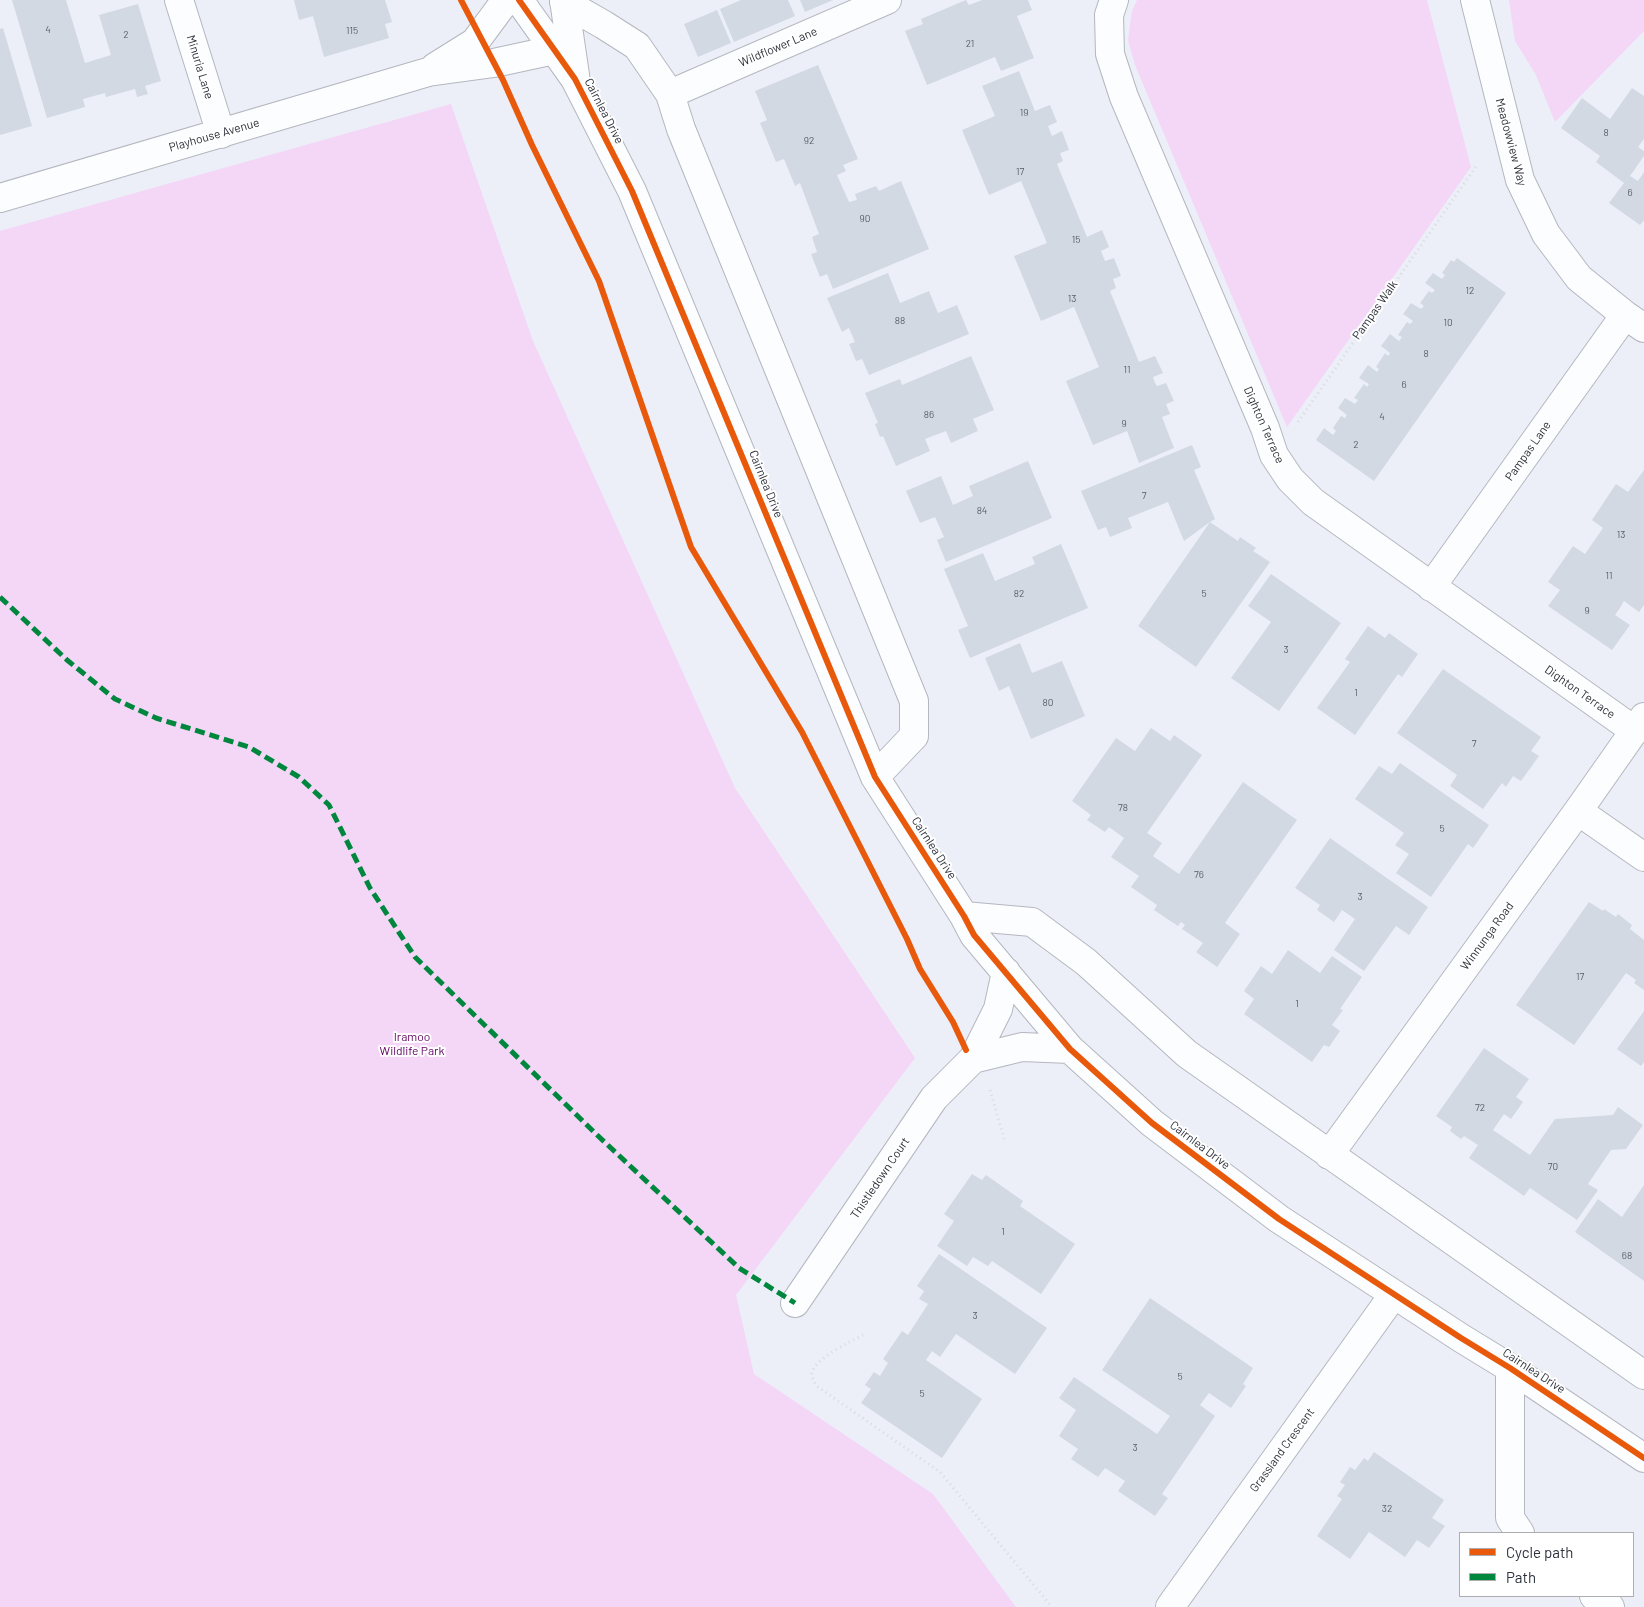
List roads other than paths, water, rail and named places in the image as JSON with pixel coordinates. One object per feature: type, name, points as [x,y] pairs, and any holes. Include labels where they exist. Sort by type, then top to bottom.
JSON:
[{"type":"street","name":"Minuria Lane","points":[[179,0],[221,134]]},
{"type":"street","name":"Playhouse Avenue","points":[[428,72],[475,42],[506,0]]},
{"type":"street","name":"Cairnlea Drive","points":[[519,0],[575,79],[632,191],[875,777],[964,916],[974,935],[1070,1049],[1152,1123],[1279,1219],[1460,1338],[1510,1368],[1644,1458]]},
{"type":"street","name":"Wildflower Lane","points":[[670,94],[887,0]]},
{"type":"street","name":"Dighton Terrace","points":[[1114,0],[1109,15],[1110,54],[1124,97],[1265,428],[1274,455],[1290,479],[1313,502],[1431,587],[1639,724]]},
{"type":"street","name":"Meadowview Way","points":[[1476,0],[1520,180],[1546,234],[1578,278],[1634,321]]},
{"type":"street","name":"Cairnlea Drive","points":[[564,1],[575,79]]},
{"type":"street","name":"Cairnlea Drive","points":[[564,1],[637,46],[670,94],[681,129],[914,701],[914,736],[875,777]]},
{"type":"street","name":"Playhouse Avenue","points":[[0,198],[428,72],[494,62],[554,50]]},
{"type":"street","name":"Pampas Lane","points":[[1431,587],[1634,321]]},
{"type":"street","name":"Winnunga Road","points":[[1330,1155],[1639,724]]},
{"type":"street","points":[[1578,811],[1644,857]]},
{"type":"street","points":[[964,916],[1032,922],[1086,962],[1187,1054],[1644,1375]]},
{"type":"street","name":"Thistledown Court","points":[[795,1303],[934,1098],[973,1059],[998,1009],[1006,972]]},
{"type":"street","points":[[973,1059],[1022,1047],[1070,1049]]},
{"type":"street","name":"Grassland Crescent","points":[[1170,1607],[1394,1294]]},
{"type":"street","name":"Cairnlea Drive","points":[[1510,1368],[1510,1518],[1519,1532]]},
{"type":"street","points":[[1595,1597],[1610,1607]]},
{"type":"park label","name":"Iramoo Wildlife Park","points":[[412,1044]]}]
